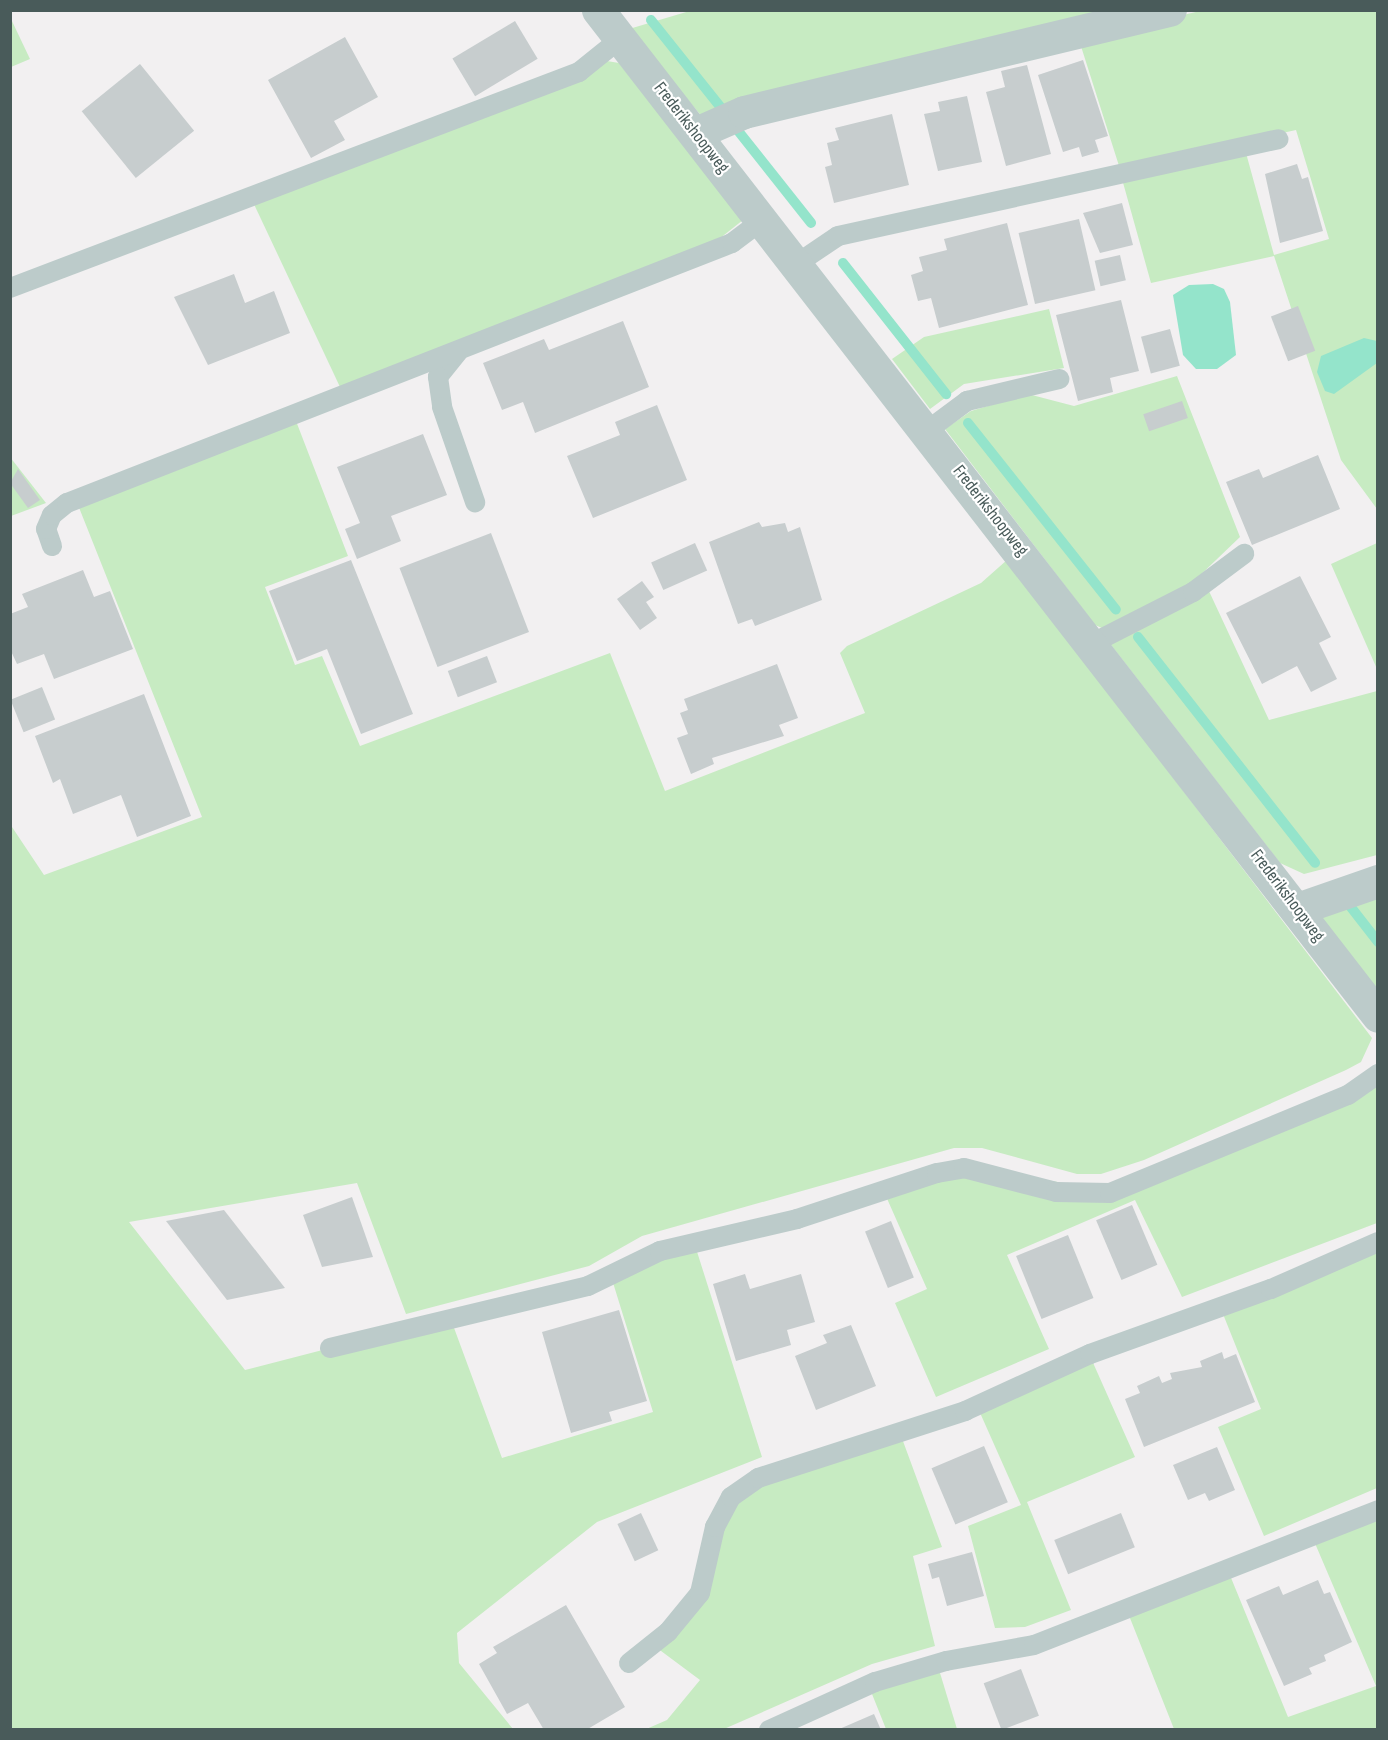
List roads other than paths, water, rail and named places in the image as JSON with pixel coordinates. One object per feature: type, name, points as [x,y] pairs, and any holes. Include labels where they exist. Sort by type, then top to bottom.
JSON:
[{"type":"street","name":"Frederikshoopweg","points":[[598,10],[1093,643],[1377,1016]]},
{"type":"street","points":[[696,133],[744,112],[1170,10]]},
{"type":"street","points":[[1297,909],[1377,881]]},
{"type":"lane","points":[[10,288],[579,72],[620,39]]},
{"type":"lane","points":[[798,263],[838,236],[1278,139]]},
{"type":"lane","points":[[52,546],[46,530],[52,515],[67,504],[732,243],[763,220]]},
{"type":"lane","points":[[460,350],[438,376],[442,407],[475,502]]},
{"type":"lane","points":[[928,430],[967,401],[1059,379]]},
{"type":"lane","points":[[1093,643],[1193,592],[1244,554]]},
{"type":"lane","points":[[330,1348],[588,1286],[660,1251],[797,1219],[937,1173],[964,1168],[1056,1192],[1110,1193],[1348,1095],[1377,1074]]},
{"type":"lane","points":[[629,1663],[668,1632],[700,1593],[715,1527],[731,1497],[758,1478],[965,1411],[1090,1354],[1271,1289],[1377,1242]]},
{"type":"lane","points":[[769,1730],[875,1682],[946,1661],[1034,1645],[1377,1510]]},
{"type":"waterway","points":[[651,20],[722,109]]},
{"type":"waterway","points":[[739,132],[811,223]]},
{"type":"waterway","points":[[843,263],[946,394]]},
{"type":"waterway","points":[[968,423],[1116,610]]},
{"type":"waterway","points":[[1138,637],[1315,863]]},
{"type":"waterway","points":[[1350,906],[1378,942]]}]
